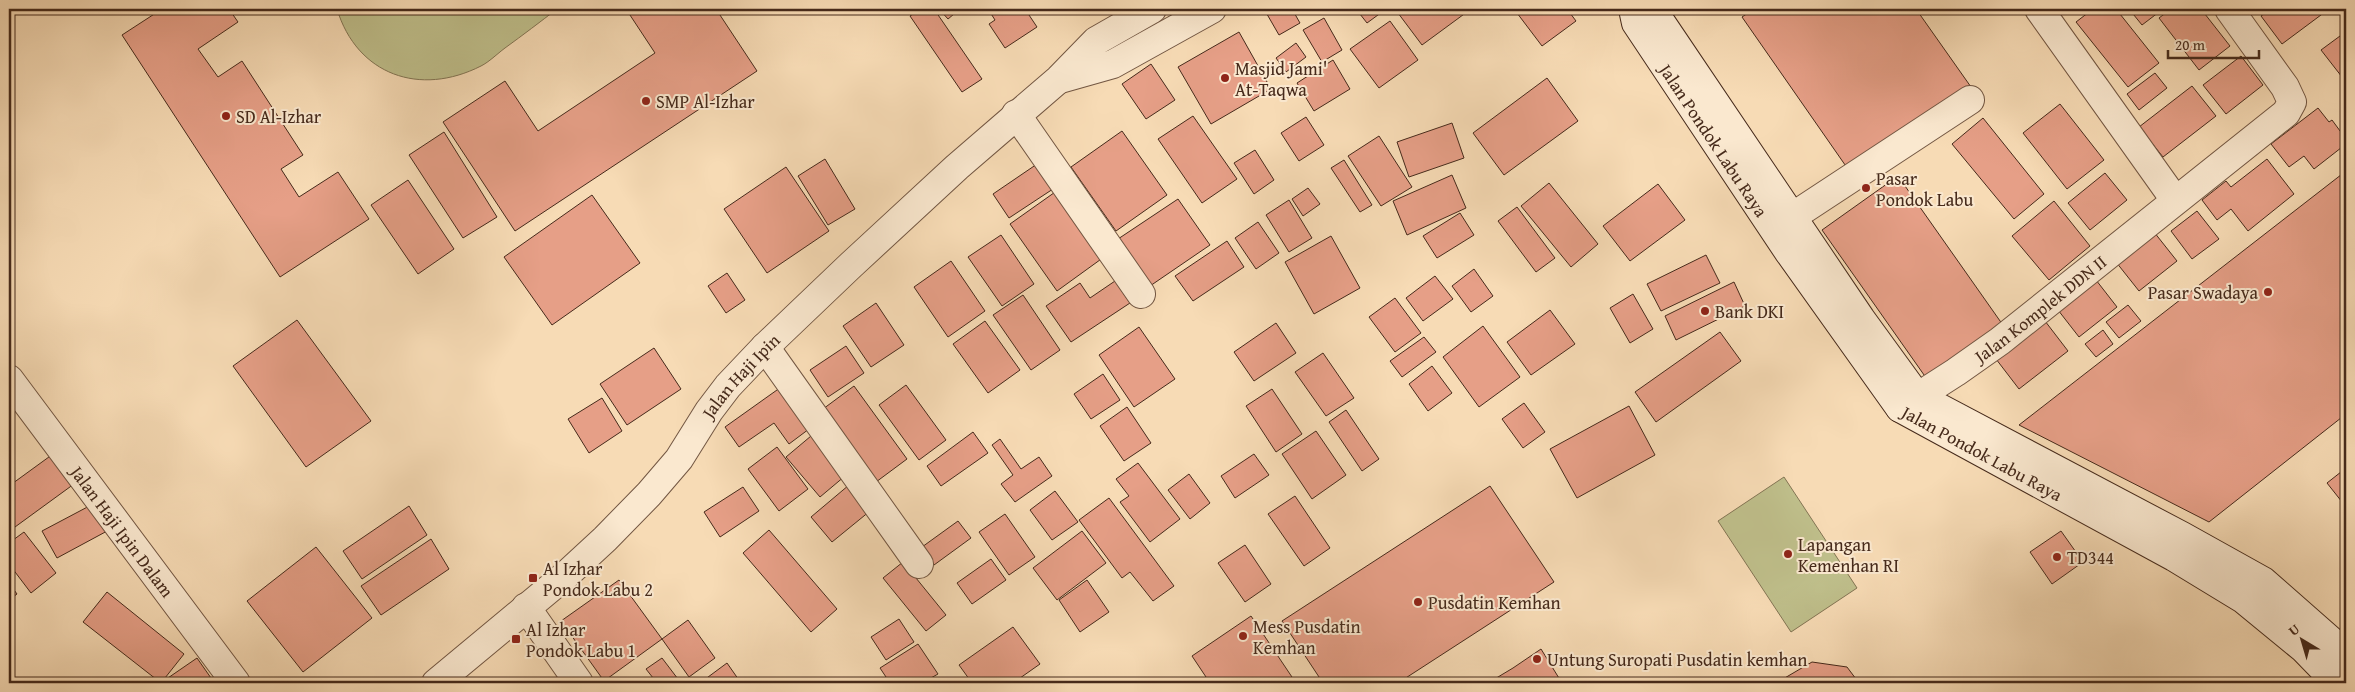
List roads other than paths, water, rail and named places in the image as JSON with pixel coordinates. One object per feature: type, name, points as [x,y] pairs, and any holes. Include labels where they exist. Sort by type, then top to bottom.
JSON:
[{"type":"street","name":"Jalan Haji Ipin","points":[[436,683],[566,575],[649,494],[679,459],[709,411],[728,386],[765,347],[956,167],[1059,79],[1096,40],[1152,9]]},
{"type":"street","name":"Jalan Haji Ipin","points":[[1059,79],[1113,64],[1212,9]]},
{"type":"street","points":[[2039,9],[2176,200]]},
{"type":"street","name":"Jalan Komplek DDN II","points":[[1908,402],[1956,372],[2000,341],[2286,113],[2292,102],[2285,87],[2228,9]]},
{"type":"street","name":"Jalan Pondok Labu Raya","points":[[1647,10],[1636,23],[1670,54],[1792,217],[1797,245]]},
{"type":"street","name":"Jalan Pondok Labu Raya","points":[[1670,54],[1797,245],[1908,402],[2243,599],[2304,649],[2338,683]]},
{"type":"street","points":[[1792,217],[1970,100]]},
{"type":"street","points":[[1016,114],[1050,160],[1141,294]]},
{"type":"street","points":[[765,347],[919,564]]},
{"type":"street","name":"Jalan Haji Ipin Dalam","points":[[9,378],[236,683]]},
{"type":"street","name":"Jalan Pondok Labu Raya","points":[[1908,402],[2182,536],[2263,581],[2346,654]]},
{"type":"street","points":[[526,607],[579,683]]},
{"type":"place","name":"Masjid Jami' At-Taqwa","points":[[1225,78]]},
{"type":"place","name":"SMP Al-Izhar","points":[[646,101]]},
{"type":"place","name":"SD Al-Izhar","points":[[226,116]]},
{"type":"place","name":"Pasar Pondok Labu","points":[[1866,188]]},
{"type":"place","name":"Pasar Swadaya","points":[[2268,292]]},
{"type":"place","name":"Bank DKI","points":[[1705,311]]},
{"type":"place","name":"Lapangan Kemenhan RI","points":[[1788,554]]},
{"type":"place","name":"TD344","points":[[2057,557]]},
{"type":"place","name":"Al Izhar Pondok Labu 2","points":[[533,578]]},
{"type":"place","name":"Pusdatin Kemhan","points":[[1418,602]]},
{"type":"place","name":"Mess Pusdatin Kemhan","points":[[1243,636]]},
{"type":"place","name":"Al Izhar Pondok Labu 1","points":[[516,639]]},
{"type":"place","name":"Untung Suropati Pusdatin kemhan","points":[[1537,659]]}]
